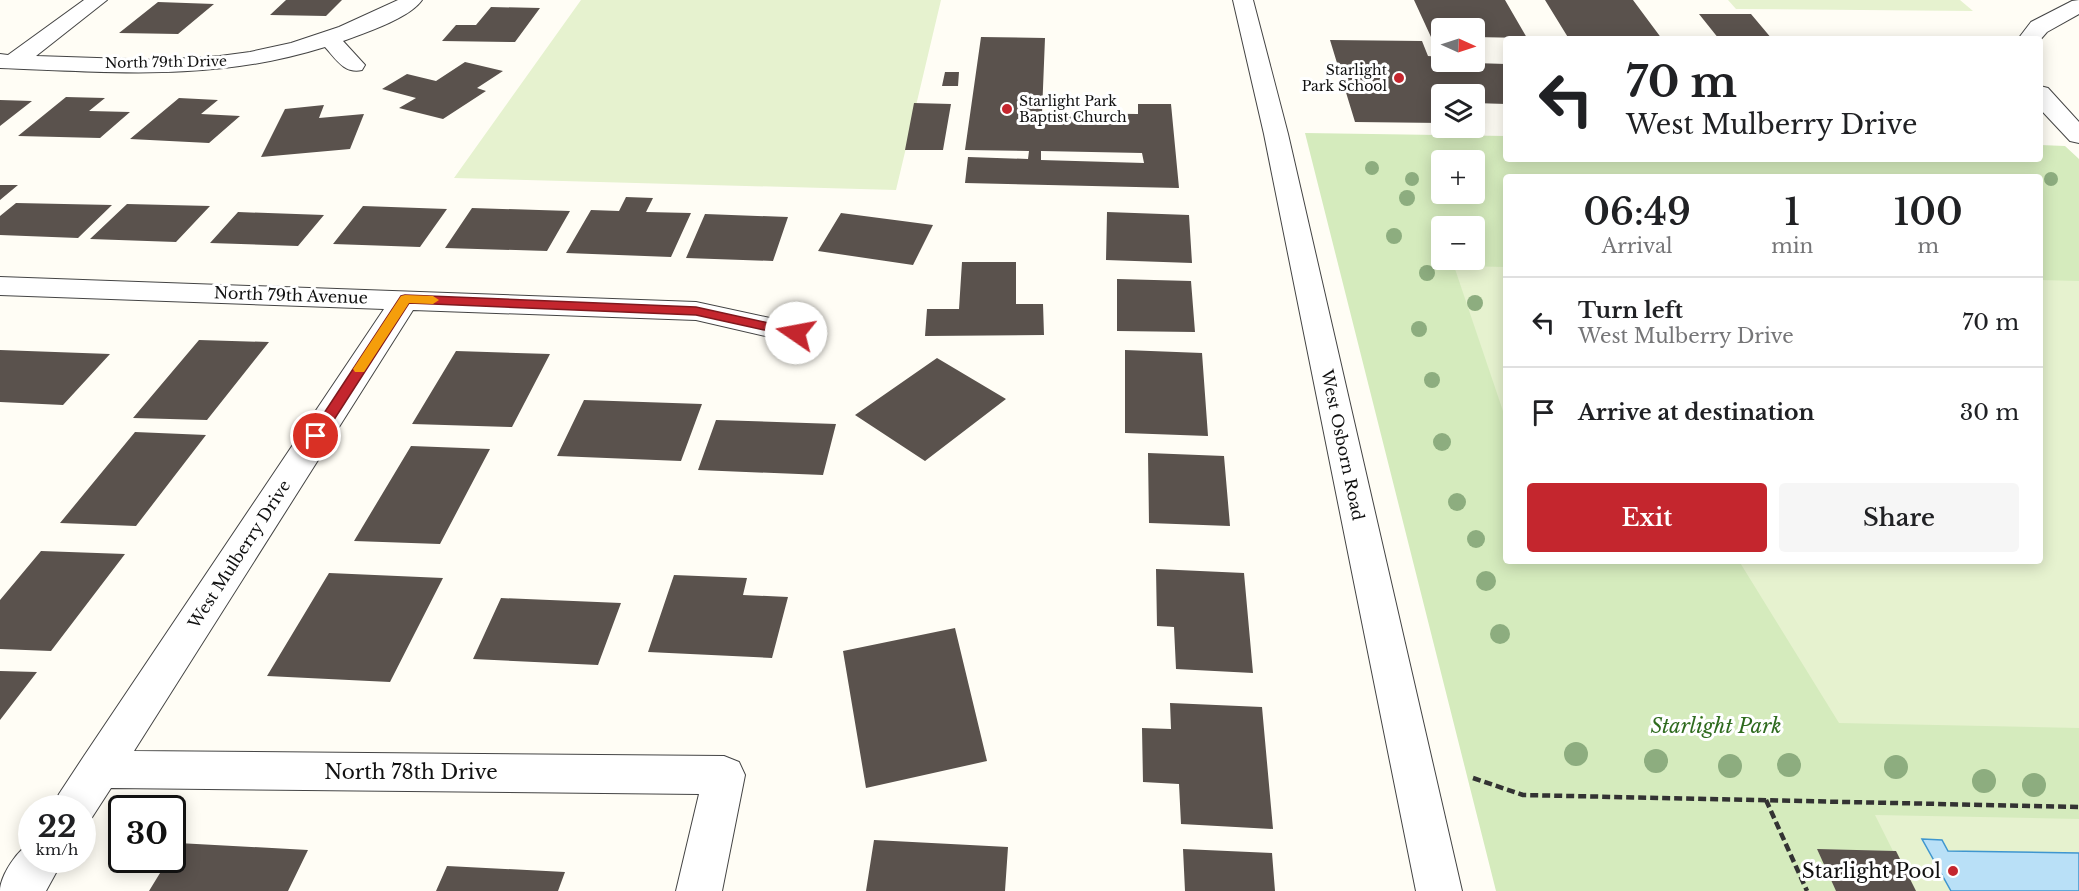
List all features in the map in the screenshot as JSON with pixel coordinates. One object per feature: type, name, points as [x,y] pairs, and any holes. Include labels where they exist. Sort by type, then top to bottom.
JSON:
[{"type":"street","points":[[7,61],[97,0]]},
{"type":"street","name":"North 79th Drive","points":[[7,61],[192,64],[249,59],[328,38],[369,23],[412,0]]},
{"type":"street","name":"West Osborn Road","points":[[1243,0],[1276,134],[1439,891]]},
{"type":"street","points":[[2032,36],[2039,27],[2075,9]]},
{"type":"street","points":[[328,38],[354,65]]},
{"type":"street","points":[[2043,97],[2079,136]]},
{"type":"street","name":"North 79th Avenue","points":[[0,286],[696,311],[796,333]]},
{"type":"street","name":"West Mulberry Drive","points":[[83,795],[405,299]]},
{"type":"street","name":"North 78th Drive","points":[[99,770],[724,775],[699,891]]},
{"type":"street","points":[[20,891],[32,873]]},
{"type":"path","points":[[1473,778],[1523,795],[2079,807]]},
{"type":"path","points":[[1766,800],[1807,891]]},
{"type":"green space","points":[[581,0],[941,0],[896,190],[454,178]]},
{"type":"green space","points":[[1728,0],[1960,0],[1973,11],[1736,9]]},
{"type":"green space","name":"Starlight Park","points":[[1305,133],[1431,135],[1431,138],[1503,136],[1503,162],[2043,162],[2043,145],[2065,146],[2079,159],[2079,891],[1496,891]]},
{"type":"green space","points":[[1485,267],[1503,267],[1503,411],[1455,270],[1485,270]]},
{"type":"green space","points":[[2043,280],[2079,281],[2079,728],[1839,723],[1741,564],[2043,564]]},
{"type":"green space","name":"Starlight Pool","points":[[1875,815],[2079,819],[2079,891],[1836,891],[1817,849],[1893,851]]},
{"type":"water","points":[[1922,839],[1942,840],[1948,851],[2079,853],[2079,891],[1951,891]]},
{"type":"building","points":[[286,0],[342,0],[326,16],[270,15]]},
{"type":"building","points":[[1414,0],[1505,0],[1526,36],[1485,37],[1485,18],[1431,18],[1431,37]]},
{"type":"building","points":[[1545,0],[1633,0],[1660,36],[1567,36]]},
{"type":"building","points":[[158,2],[214,4],[178,34],[119,33]]},
{"type":"building","points":[[491,7],[540,8],[515,42],[442,41],[456,25],[476,25]]},
{"type":"building","points":[[1699,14],[1751,14],[1769,36],[1717,36]]},
{"type":"building","name":"Starlight Park Baptist Church","points":[[981,37],[1045,38],[1042,113],[1138,114],[1138,104],[1171,104],[1179,188],[965,183],[968,157],[1028,159],[1029,151],[965,150]],"holes":[[[1041,151],[1142,153],[1144,163],[1041,160]]]},
{"type":"building","points":[[1330,40],[1422,41],[1428,56],[1431,56],[1431,72],[1485,72],[1485,63],[1503,64],[1503,104],[1485,103],[1485,84],[1431,84],[1431,123],[1355,122]]},
{"type":"building","points":[[465,62],[503,71],[477,88],[486,91],[443,119],[399,108],[416,98],[382,89],[407,74],[436,81]]},
{"type":"building","points":[[945,72],[959,72],[958,86],[942,86]]},
{"type":"building","points":[[66,97],[105,98],[89,111],[130,112],[100,138],[18,136]]},
{"type":"building","points":[[179,98],[218,100],[201,114],[240,116],[209,143],[130,139]]},
{"type":"building","points":[[0,100],[32,101],[0,126]]},
{"type":"building","points":[[914,103],[951,104],[943,150],[905,150]]},
{"type":"building","points":[[324,105],[319,118],[364,114],[350,149],[261,157],[285,109]]},
{"type":"building","points":[[0,185],[18,185],[0,200]]},
{"type":"building","points":[[626,197],[653,198],[646,212],[691,213],[671,257],[566,253],[591,210],[619,211]]},
{"type":"building","points":[[16,203],[112,205],[78,238],[0,235],[0,216]]},
{"type":"building","points":[[127,204],[210,206],[176,242],[90,239]]},
{"type":"building","points":[[363,206],[447,209],[420,247],[333,244]]},
{"type":"building","points":[[472,208],[570,211],[547,251],[445,248]]},
{"type":"building","points":[[238,212],[324,215],[298,246],[210,243]]},
{"type":"building","points":[[1107,212],[1189,215],[1192,263],[1106,260]]},
{"type":"building","points":[[841,213],[933,225],[913,265],[818,251]]},
{"type":"building","points":[[705,214],[788,217],[773,261],[686,258]]},
{"type":"building","points":[[962,262],[1016,262],[1016,304],[1043,304],[1044,335],[925,336],[927,309],[959,309]]},
{"type":"building","points":[[1117,279],[1191,281],[1195,332],[1117,331]]},
{"type":"building","points":[[199,340],[269,342],[207,420],[133,418]]},
{"type":"building","points":[[0,350],[110,354],[63,405],[0,402]]},
{"type":"building","points":[[1125,350],[1202,353],[1208,436],[1125,433]]},
{"type":"building","points":[[456,351],[550,354],[512,427],[412,424]]},
{"type":"building","points":[[937,358],[1006,399],[925,461],[855,415]]},
{"type":"building","points":[[584,400],[702,404],[681,461],[557,456]]},
{"type":"building","points":[[716,420],[836,424],[823,475],[698,470]]},
{"type":"building","points":[[135,432],[206,435],[136,526],[60,523]]},
{"type":"building","points":[[411,446],[490,449],[440,544],[354,541]]},
{"type":"building","points":[[1148,453],[1224,456],[1230,526],[1149,523]]},
{"type":"building","points":[[41,551],[125,554],[51,651],[0,649],[0,600]]},
{"type":"building","points":[[1156,569],[1244,573],[1253,673],[1176,669],[1174,627],[1157,626]]},
{"type":"building","points":[[329,573],[443,578],[390,682],[267,676]]},
{"type":"building","points":[[674,575],[747,578],[743,595],[788,597],[772,658],[648,652]]},
{"type":"building","points":[[501,598],[621,603],[598,665],[473,659]]},
{"type":"building","points":[[955,628],[987,761],[866,788],[843,651]]},
{"type":"building","points":[[0,671],[37,672],[0,720]]},
{"type":"building","points":[[1170,703],[1262,707],[1273,829],[1181,824],[1179,784],[1143,782],[1142,728],[1171,729]]},
{"type":"building","points":[[874,840],[1008,847],[1005,891],[866,891]]},
{"type":"building","points":[[186,843],[308,850],[288,891],[149,891],[160,873],[186,873]]},
{"type":"building","points":[[1183,849],[1272,853],[1275,891],[1185,891]]},
{"type":"building","points":[[1817,849],[1896,851],[1916,891],[1836,891]]},
{"type":"building","points":[[447,866],[565,872],[558,891],[436,891]]},
{"type":"slow traffic","points":[[360,369],[405,299],[433,300]]},
{"type":"place","name":"Starlight Park School","points":[[1399,78]]},
{"type":"place","name":"Starlight Park Baptist Church","points":[[1007,109]]},
{"type":"place","name":"Starlight Pool","points":[[1953,871]]},
{"type":"route","points":[[316,436],[405,299],[696,311],[796,333]]}]
